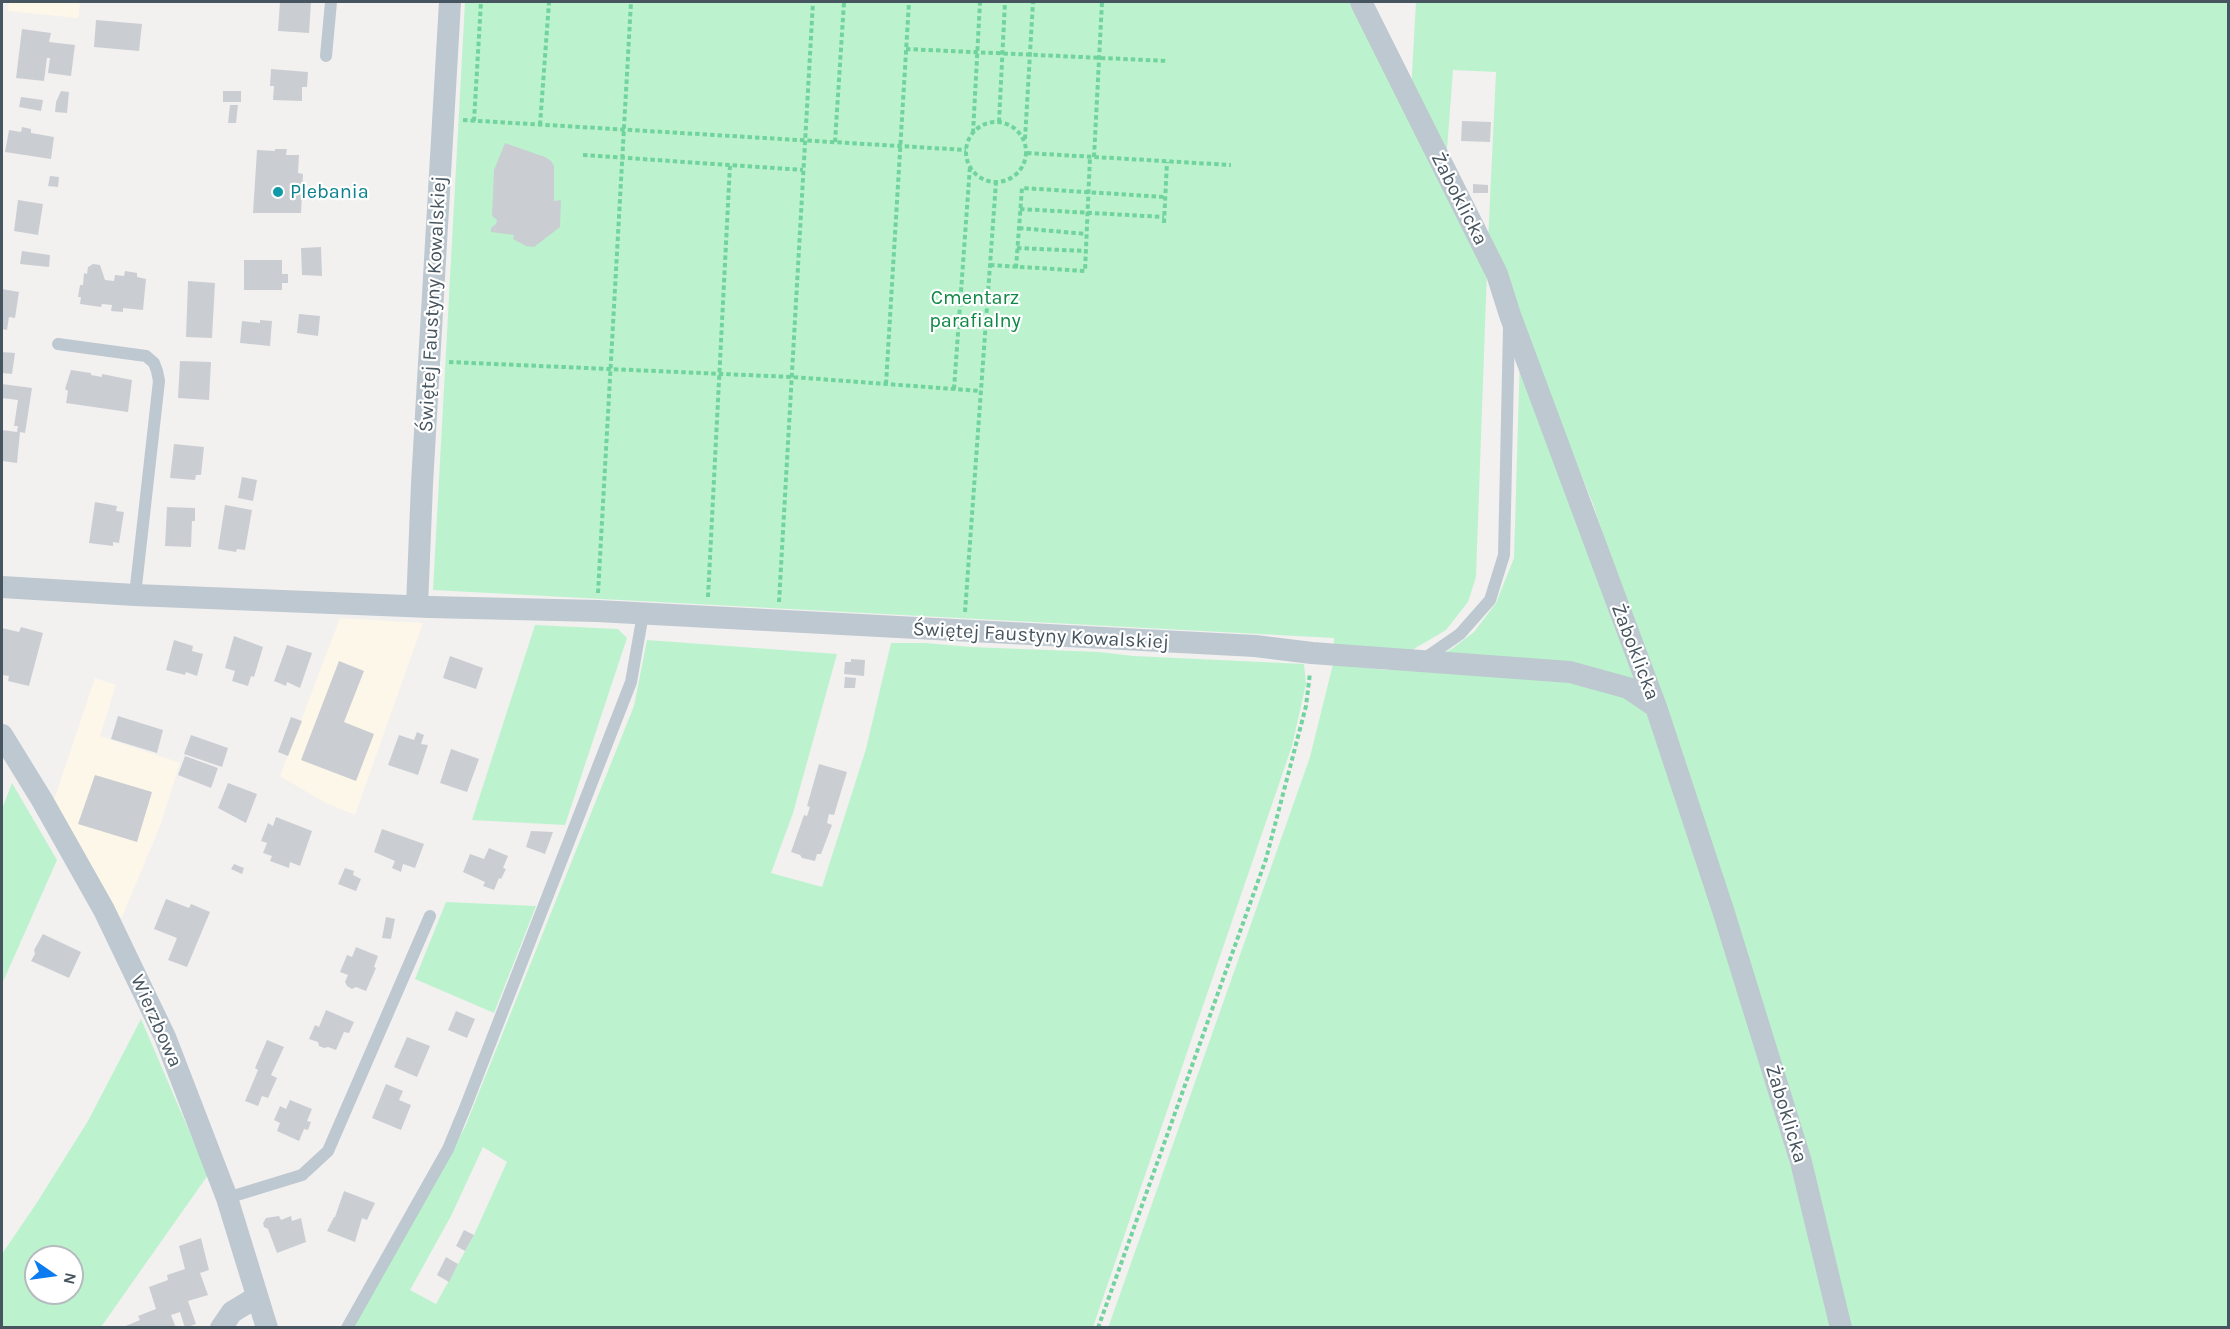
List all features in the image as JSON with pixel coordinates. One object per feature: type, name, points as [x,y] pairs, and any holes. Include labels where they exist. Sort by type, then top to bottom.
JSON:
[{"type":"street","name":"Świętej Faustyny Kowalskiej","points":[[417,606],[450,2]]},
{"type":"street","name":"Żaboklicka","points":[[1361,2],[1497,274],[1510,315],[1656,707],[1723,910],[1801,1162],[1841,1328]]},
{"type":"street","name":"Świętej Faustyny Kowalskiej","points":[[2,587],[135,595],[597,611],[1254,646],[1312,653],[1570,672],[1628,688],[1656,707]]},
{"type":"street","name":"Wierzbowa","points":[[2,735],[42,800],[104,910],[165,1037],[227,1198],[267,1328]]},
{"type":"street","points":[[221,1328],[232,1312],[257,1297]]},
{"type":"lane","points":[[326,56],[331,2]]},
{"type":"lane","points":[[1421,661],[1460,634],[1490,600],[1504,555],[1510,315]]},
{"type":"lane","points":[[57,344],[146,356],[154,363],[157,371],[159,381],[135,595]]},
{"type":"lane","points":[[347,1328],[448,1149],[465,1108],[631,682],[643,614]]},
{"type":"lane","points":[[227,1198],[302,1175],[328,1151],[430,916]]},
{"type":"path","points":[[474,121],[481,2]]},
{"type":"path","points":[[540,125],[549,2]]},
{"type":"path","points":[[597,611],[631,2]]},
{"type":"path","points":[[778,620],[813,2]]},
{"type":"path","points":[[835,142],[844,2]]},
{"type":"path","points":[[886,384],[909,2]]},
{"type":"path","points":[[973,133],[980,2]]},
{"type":"path","points":[[999,122],[1005,2]]},
{"type":"path","points":[[970,166],[976,174],[988,181],[996,182],[1014,177],[1023,166],[1027,153],[1025,140],[1033,2]]},
{"type":"path","points":[[990,265],[1085,271],[1088,192],[1102,2]]},
{"type":"path","points":[[906,49],[1168,61]]},
{"type":"path","points":[[459,120],[966,150]]},
{"type":"path","points":[[954,389],[970,166],[966,150],[969,137],[978,126],[991,121],[1005,122],[1017,129],[1025,140]]},
{"type":"path","points":[[1027,153],[1231,165]]},
{"type":"path","points":[[583,154],[803,170]]},
{"type":"path","points":[[1164,223],[1167,162]]},
{"type":"path","points":[[708,597],[730,165]]},
{"type":"path","points":[[964,632],[996,182]]},
{"type":"path","points":[[1016,268],[1022,188],[1165,198]]},
{"type":"path","points":[[1020,209],[1164,217]]},
{"type":"path","points":[[1019,228],[1086,234]]},
{"type":"path","points":[[1017,248],[1086,251]]},
{"type":"path","points":[[441,361],[792,377],[981,391]]},
{"type":"path","points":[[1098,1328],[1266,859],[1306,706],[1312,653]]},
{"type":"shaded area","points":[[9,2],[80,2],[78,18],[8,11]]},
{"type":"shaded area","points":[[340,618],[423,623],[355,815],[324,802],[280,776]]},
{"type":"shaded area","points":[[95,678],[116,685],[100,736],[180,763],[160,826],[122,917],[114,915],[52,806]]},
{"type":"green space","name":"Cmentarz parafialny","points":[[465,2],[1352,2],[1487,270],[1476,577],[1468,602],[1446,630],[1407,653],[1334,649],[1334,638],[433,590]]},
{"type":"green space","points":[[1416,2],[2228,2],[2228,1327],[1847,1327],[1631,618],[1593,504],[1488,242],[1496,72],[1453,70],[1446,163],[1411,91]]},
{"type":"green space","points":[[1520,355],[1647,696],[1432,660],[1474,632],[1496,603],[1514,558]]},
{"type":"green space","points":[[535,625],[618,629],[627,638],[565,825],[472,820]]},
{"type":"green space","points":[[647,640],[837,654],[793,813],[771,873],[822,887],[866,749],[891,643],[1304,664],[1306,684],[1292,746],[1093,1327],[353,1328],[465,1127],[634,706]],"holes":[[[483,1147],[507,1162],[474,1235],[436,1304],[410,1290],[451,1216]]]},
{"type":"green space","points":[[1333,664],[1387,670],[1428,666],[1567,676],[1633,698],[1650,718],[1659,733],[1806,1216],[1835,1327],[1108,1328],[1310,757]]},
{"type":"green space","points":[[12,783],[57,860],[2,984],[2,809]]},
{"type":"green space","points":[[446,902],[536,906],[494,1013],[415,979]]},
{"type":"green space","points":[[141,1019],[208,1175],[101,1327],[2,1328],[2,1254],[88,1121]]},
{"type":"building","points":[[280,2],[311,2],[309,33],[278,31]]},
{"type":"building","points":[[96,20],[142,24],[139,51],[94,47]]},
{"type":"building","points":[[22,29],[51,33],[49,42],[75,45],[71,76],[48,73],[50,58],[47,58],[44,81],[16,78]]},
{"type":"building","points":[[271,69],[308,72],[307,87],[302,87],[302,101],[273,100],[274,86],[270,86]]},
{"type":"building","points":[[61,91],[69,92],[67,113],[55,112]]},
{"type":"building","points":[[223,91],[241,91],[241,102],[223,102]]},
{"type":"building","points":[[21,97],[43,100],[41,111],[19,107]]},
{"type":"building","points":[[230,105],[238,105],[236,123],[228,123]]},
{"type":"building","points":[[1462,121],[1491,122],[1490,142],[1461,141]]},
{"type":"building","points":[[22,127],[31,129],[31,133],[54,137],[51,159],[5,152],[9,130],[21,132]]},
{"type":"building","points":[[505,143],[545,157],[554,166],[554,201],[561,200],[560,227],[534,247],[526,246],[513,239],[514,235],[491,232],[497,220],[492,216],[494,170]]},
{"type":"building","name":"Plebania","points":[[275,149],[287,149],[286,155],[299,155],[298,173],[303,174],[301,213],[253,213],[257,150],[275,151]]},
{"type":"building","points":[[50,176],[59,177],[58,187],[48,186]]},
{"type":"building","points":[[1473,184],[1488,185],[1488,193],[1473,193]]},
{"type":"building","points":[[18,200],[43,204],[38,235],[14,231]]},
{"type":"building","points":[[321,247],[322,276],[302,275],[301,248]]},
{"type":"building","points":[[22,251],[50,255],[49,267],[20,264]]},
{"type":"building","points":[[244,260],[282,260],[282,274],[288,274],[288,283],[282,283],[282,290],[244,290]]},
{"type":"building","points":[[93,264],[100,265],[105,280],[114,281],[115,275],[124,276],[125,271],[137,273],[137,277],[146,279],[143,310],[123,308],[123,312],[111,311],[112,305],[102,304],[101,307],[80,304],[81,297],[78,297],[80,285],[83,285],[84,273],[87,274],[88,267]]},
{"type":"building","points":[[188,281],[215,283],[212,338],[186,337]]},
{"type":"building","points":[[2,289],[19,292],[15,318],[9,317],[7,330],[2,329]]},
{"type":"building","points":[[299,314],[320,316],[318,336],[297,333]]},
{"type":"building","points":[[260,320],[272,321],[270,346],[240,343],[242,321],[260,323]]},
{"type":"building","points":[[2,352],[15,353],[12,374],[2,373]]},
{"type":"building","points":[[180,361],[211,362],[209,400],[178,398]]},
{"type":"building","points":[[71,370],[102,377],[102,374],[132,380],[128,412],[66,403],[68,391],[65,389]]},
{"type":"building","points":[[2,384],[32,388],[25,433],[20,432],[17,463],[2,461],[2,430],[17,432],[18,426],[14,426],[18,400],[2,398]]},
{"type":"building","points":[[174,444],[204,447],[201,475],[196,475],[195,480],[170,478]]},
{"type":"building","points":[[242,477],[257,480],[253,501],[238,498]]},
{"type":"building","points":[[95,502],[117,506],[116,511],[124,512],[119,543],[113,542],[113,546],[89,543]]},
{"type":"building","points":[[225,505],[252,510],[245,550],[237,549],[236,552],[218,549]]},
{"type":"building","points":[[167,507],[195,508],[191,547],[165,546]]},
{"type":"building","points":[[21,627],[43,633],[29,686],[8,681],[9,676],[2,675],[2,628],[19,632]]},
{"type":"building","points":[[234,636],[263,647],[254,677],[251,676],[248,686],[232,681],[235,671],[225,668]]},
{"type":"building","points":[[174,640],[193,646],[192,651],[203,654],[197,676],[186,672],[185,675],[166,670]]},
{"type":"building","points":[[287,645],[312,653],[300,688],[287,682],[286,686],[274,681]]},
{"type":"building","points":[[450,656],[483,668],[476,689],[443,678]]},
{"type":"building","points":[[851,659],[865,660],[864,676],[844,674],[845,662],[851,662]]},
{"type":"building","points":[[339,661],[364,671],[344,722],[374,734],[356,781],[301,760]]},
{"type":"building","points":[[845,677],[856,678],[855,688],[844,688]]},
{"type":"building","points":[[118,716],[163,730],[157,753],[111,739]]},
{"type":"building","points":[[291,717],[302,721],[288,756],[278,752]]},
{"type":"building","points":[[417,732],[424,735],[421,744],[428,745],[418,775],[388,765],[399,735],[414,740]]},
{"type":"building","points":[[191,735],[228,748],[222,767],[184,754]]},
{"type":"building","points":[[451,749],[479,759],[467,792],[440,783]]},
{"type":"building","points":[[185,756],[218,768],[211,788],[178,775]]},
{"type":"building","points":[[819,764],[847,772],[834,815],[829,814],[827,823],[832,825],[821,854],[817,854],[815,861],[791,852],[804,815],[807,816],[810,807],[807,806]]},
{"type":"building","points":[[95,775],[152,792],[137,842],[78,824]]},
{"type":"building","points":[[228,783],[257,794],[246,823],[218,808]]},
{"type":"building","points":[[276,817],[312,831],[300,866],[290,862],[289,868],[270,861],[272,856],[263,853],[267,843],[261,841],[268,823],[273,826]]},
{"type":"building","points":[[382,829],[424,844],[415,868],[403,864],[401,872],[392,868],[395,861],[374,852]]},
{"type":"building","points":[[531,831],[553,832],[545,854],[526,847]]},
{"type":"building","points":[[489,848],[508,856],[503,868],[506,869],[494,890],[483,886],[485,882],[463,872],[470,854],[484,859]]},
{"type":"building","points":[[234,864],[244,868],[242,874],[231,869]]},
{"type":"building","points":[[345,868],[354,871],[353,875],[361,879],[356,891],[338,884]]},
{"type":"building","points":[[166,899],[189,908],[191,904],[210,912],[187,967],[168,960],[177,938],[154,929]]},
{"type":"building","points":[[386,917],[395,919],[391,939],[382,938]]},
{"type":"building","points":[[43,934],[81,952],[69,978],[31,961]]},
{"type":"building","points":[[356,947],[378,956],[374,967],[376,968],[366,991],[347,986],[345,982],[348,975],[340,972],[347,955],[352,957]]},
{"type":"building","points":[[326,1010],[354,1022],[349,1033],[344,1032],[336,1050],[319,1046],[318,1042],[309,1039],[315,1025],[319,1027]]},
{"type":"building","points":[[456,1011],[475,1019],[467,1038],[448,1030]]},
{"type":"building","points":[[407,1037],[430,1046],[417,1077],[394,1067]]},
{"type":"building","points":[[267,1040],[284,1047],[271,1075],[277,1078],[268,1098],[262,1096],[258,1106],[245,1101]]},
{"type":"building","points":[[386,1084],[403,1091],[399,1100],[411,1105],[401,1130],[372,1118]]},
{"type":"building","points":[[290,1100],[312,1109],[307,1121],[311,1122],[308,1130],[304,1129],[299,1141],[277,1131],[280,1123],[274,1120],[280,1106],[286,1109]]},
{"type":"building","points":[[344,1191],[375,1203],[367,1220],[362,1218],[355,1242],[327,1231],[335,1217]]},
{"type":"building","points":[[279,1216],[281,1220],[291,1216],[292,1221],[301,1218],[306,1242],[277,1253],[268,1229],[263,1223],[266,1218]]},
{"type":"building","points":[[464,1230],[474,1235],[465,1251],[456,1246]]},
{"type":"building","points":[[201,1238],[209,1270],[200,1273],[208,1295],[188,1301],[196,1324],[185,1328],[180,1312],[171,1315],[176,1328],[121,1328],[140,1320],[138,1316],[156,1309],[149,1287],[168,1280],[167,1275],[185,1269],[179,1246]]},
{"type":"building","points":[[446,1257],[458,1264],[449,1282],[437,1275]]},
{"type":"place","name":"Plebania","points":[[278,192]]}]
